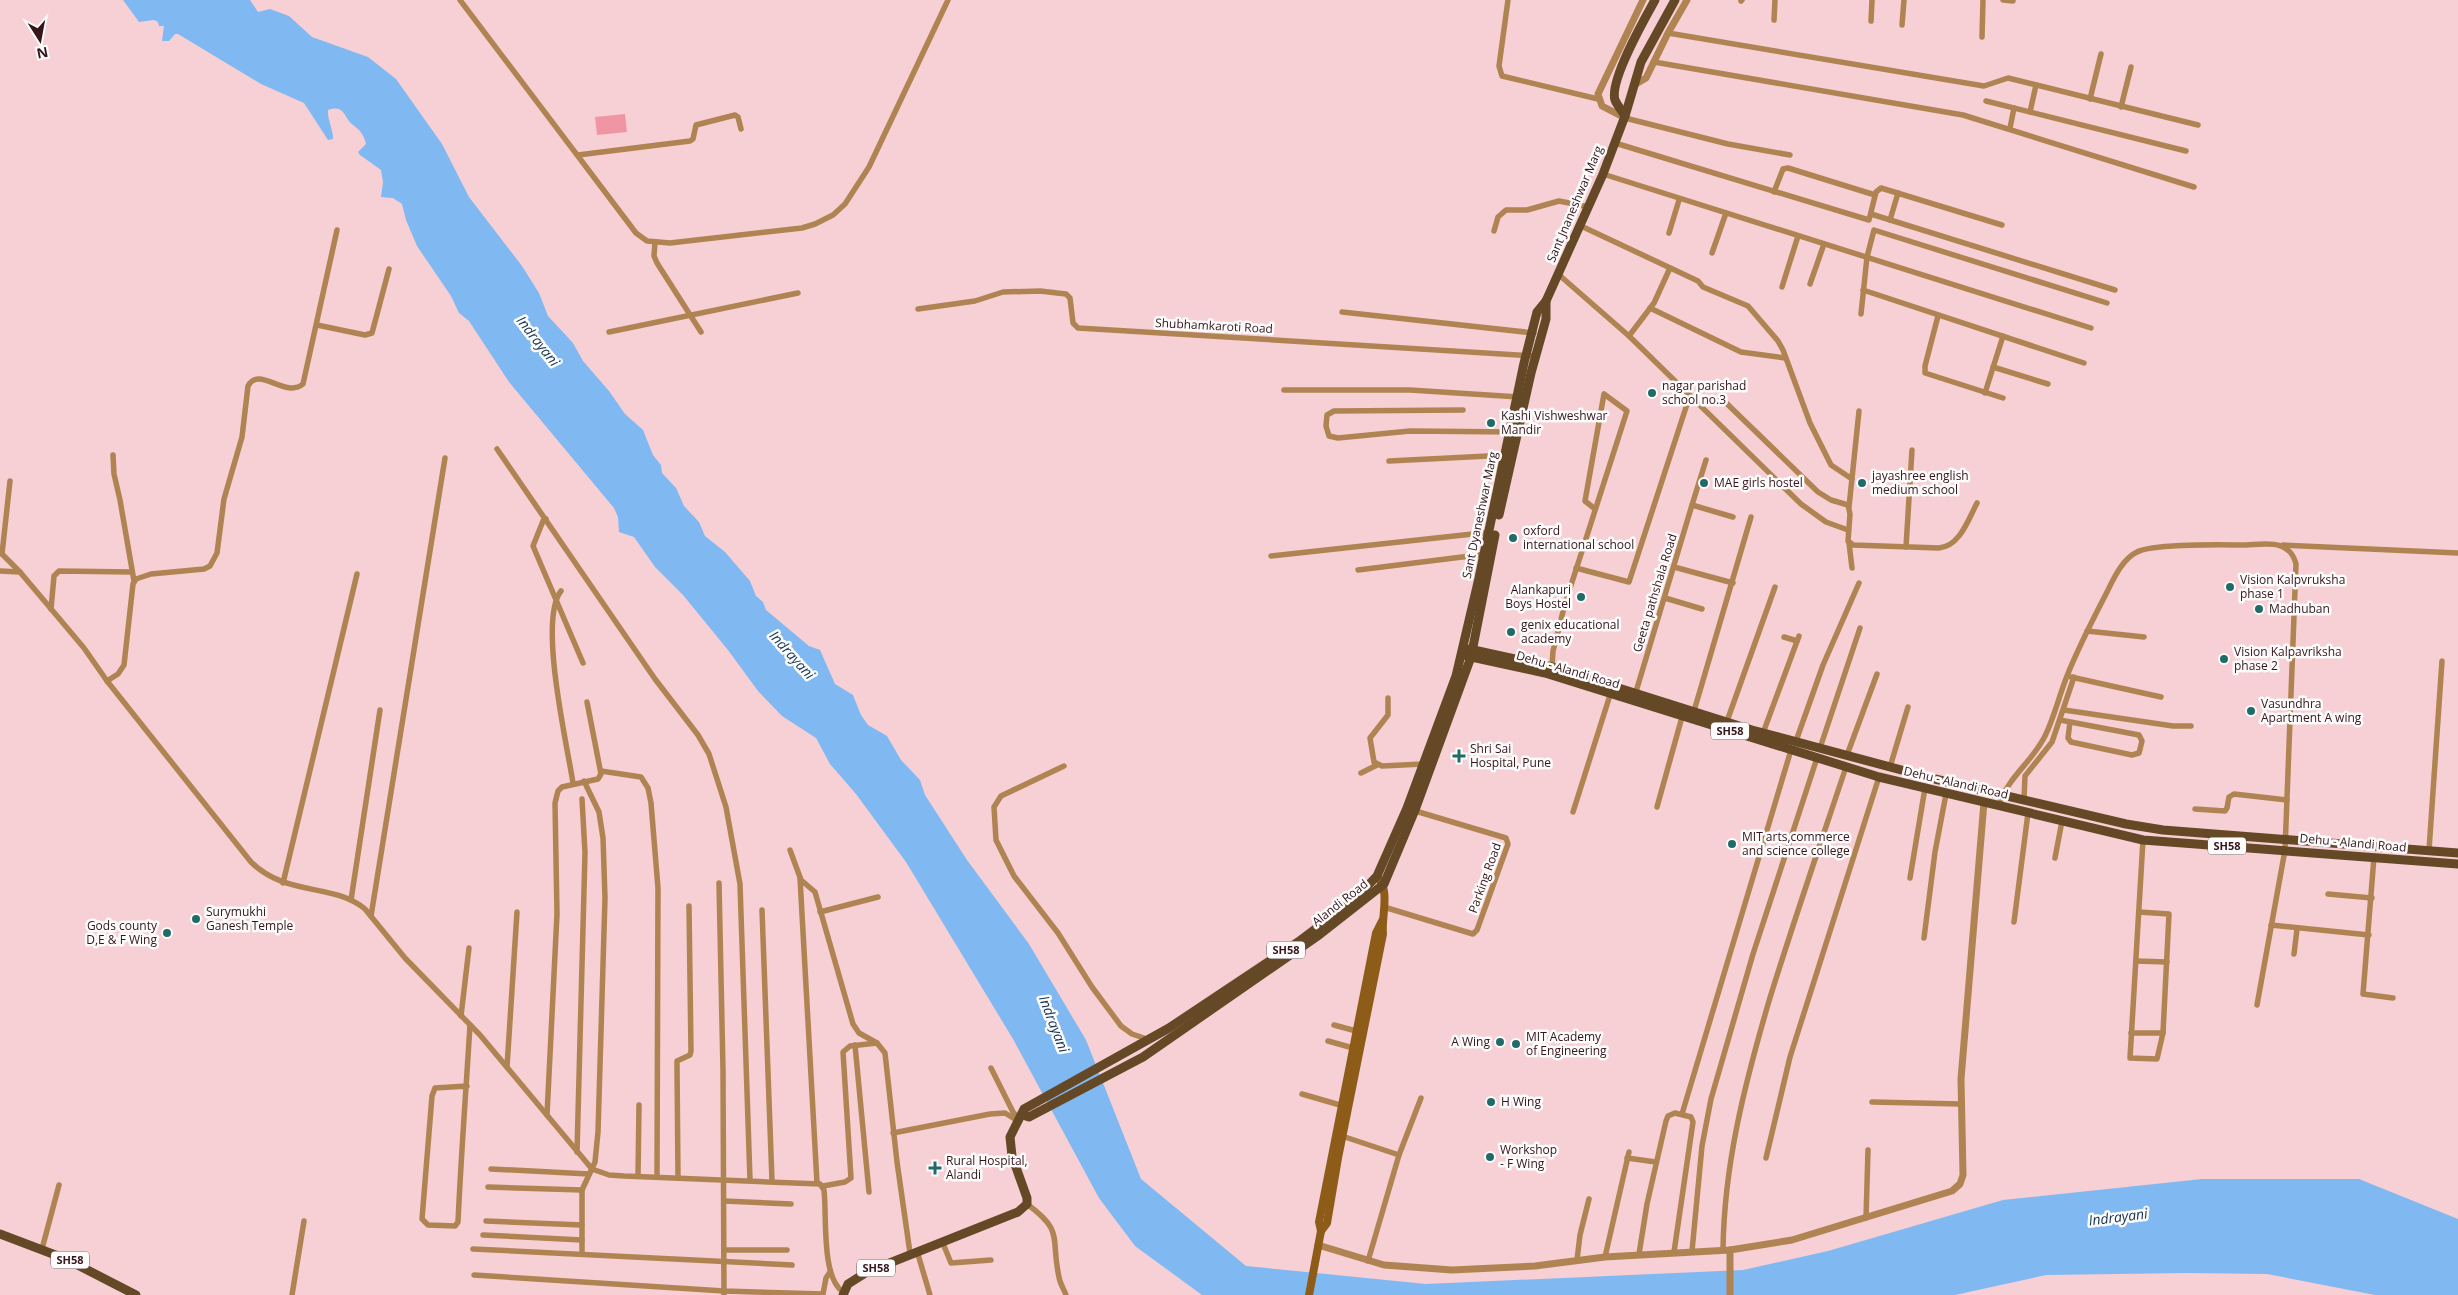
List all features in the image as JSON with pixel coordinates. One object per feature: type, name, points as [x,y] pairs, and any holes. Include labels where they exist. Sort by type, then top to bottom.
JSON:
[{"type":"main road","points":[[1625,117],[1615,99],[1617,83],[1626,55],[1654,0]]},
{"type":"main road","points":[[1625,117],[1641,62],[1675,0]]},
{"type":"main road","name":"Sant Jnaneshwar Marg","points":[[1546,301],[1581,226],[1625,117]]},
{"type":"main road","points":[[1531,355],[1542,334],[1546,319],[1546,301]]},
{"type":"main road","name":"Sant Dyaneshwar Marg","points":[[1467,653],[1531,355],[1532,333],[1538,312],[1546,301]]},
{"type":"main road","name":"Dehu - Alandi Road","points":[[1467,653],[1552,667],[1612,690],[1633,702],[1682,717],[1763,733],[1817,758],[1879,777],[2144,840],[2458,864]]},
{"type":"main road","name":"Dehu - Alandi Road","points":[[1467,653],[1612,690],[1635,692],[1694,711],[1725,726],[1794,746],[1820,748],[1890,767],[2142,827],[2458,852]]},
{"type":"main road","name":"SH58","points":[[1411,809],[1423,764],[1467,653]]},
{"type":"main road","name":"Alandi Road","points":[[1020,1119],[1034,1114],[1143,1057],[1176,1028],[1295,948],[1381,880],[1411,809],[1467,653]]},
{"type":"main road","name":"Alandi Road","points":[[1381,880],[1387,854],[1411,809]]},
{"type":"main road","points":[[1308,1295],[1321,1232],[1319,1222],[1333,1167],[1343,1108],[1353,1068],[1374,957],[1376,933],[1382,921],[1384,907],[1381,880]]},
{"type":"main road","name":"Alandi Road","points":[[1020,1119],[1024,1109],[1032,1104],[1136,1046],[1176,1028]]},
{"type":"main road","name":"SH58","points":[[843,1294],[848,1284],[866,1272],[1018,1212],[1026,1204],[1010,1146],[1010,1137],[1020,1119]]},
{"type":"main road","name":"SH58","points":[[0,1234],[83,1266],[136,1295]]},
{"type":"street","points":[[460,0],[636,233],[647,241],[670,243],[802,228],[833,215],[856,191],[869,167],[948,0]]},
{"type":"street","points":[[1508,0],[1499,66],[1502,76],[1598,99],[1606,109],[1625,117],[1728,144],[1790,155]]},
{"type":"street","points":[[1598,99],[1598,94],[1642,0]]},
{"type":"street","points":[[1634,86],[1646,78],[1668,32],[1687,0]]},
{"type":"street","points":[[1774,20],[1775,0]]},
{"type":"street","points":[[1871,21],[1872,0]]},
{"type":"street","points":[[1902,25],[1904,0]]},
{"type":"street","points":[[1982,37],[1983,0]]},
{"type":"street","points":[[2003,0],[2013,1]]},
{"type":"street","points":[[1668,32],[1984,86],[2002,78],[2008,78],[2198,125]]},
{"type":"street","points":[[2090,99],[2101,54]]},
{"type":"street","points":[[1654,62],[1963,115],[2194,186]]},
{"type":"street","points":[[2121,107],[2131,67]]},
{"type":"street","points":[[2030,112],[2036,86]]},
{"type":"street","points":[[1986,101],[2186,151]]},
{"type":"street","points":[[2010,128],[2014,108]]},
{"type":"street","points":[[578,155],[690,141],[693,139],[696,125],[734,115],[738,117],[741,129]]},
{"type":"street","points":[[1615,143],[1698,166],[1774,192],[1869,220],[1872,214],[1875,195],[1878,189],[1881,188],[2002,225]]},
{"type":"street","points":[[1774,192],[1783,169],[1788,168],[1875,195]]},
{"type":"street","points":[[1603,174],[1679,200],[1726,213],[2091,328]]},
{"type":"street","points":[[1890,220],[1898,193]]},
{"type":"street","points":[[1669,233],[1679,200]]},
{"type":"street","points":[[1494,231],[1498,217],[1506,210],[1527,210],[1559,201],[1589,207]]},
{"type":"street","points":[[1712,253],[1726,213]]},
{"type":"street","points":[[1872,214],[2115,290]]},
{"type":"street","points":[[1581,226],[1700,282],[1703,287],[1748,306],[1778,341],[1810,423],[1830,465],[1852,480]]},
{"type":"street","points":[[134,582],[139,577],[151,574],[204,569],[214,562],[218,553],[224,499],[242,437],[248,386],[252,380],[257,378],[287,388],[300,387],[305,379],[337,230]]},
{"type":"street","points":[[1860,314],[1867,257],[1874,230],[2107,303]]},
{"type":"street","points":[[1782,287],[1798,236]]},
{"type":"street","points":[[654,242],[654,256],[657,263],[701,332]]},
{"type":"street","points":[[1810,284],[1824,244]]},
{"type":"street","points":[[1629,336],[1650,308],[1670,268]]},
{"type":"street","points":[[317,325],[365,335],[372,333],[389,270]]},
{"type":"street","points":[[1558,274],[1629,336],[1801,504],[1826,522],[1848,530]]},
{"type":"street","points":[[1863,290],[1938,316],[1972,324],[2084,363]]},
{"type":"street","name":"Shubhamkaroti Road","points":[[918,309],[975,301],[1003,292],[1040,291],[1066,294],[1070,298],[1073,323],[1078,328],[1531,355]]},
{"type":"street","points":[[609,332],[798,292]]},
{"type":"street","points":[[1650,308],[1741,352],[1785,358]]},
{"type":"street","points":[[1342,312],[1542,334]]},
{"type":"street","points":[[1938,316],[1925,372],[2003,398]]},
{"type":"street","points":[[1985,393],[2003,336]]},
{"type":"street","points":[[1993,367],[2048,384]]},
{"type":"street","points":[[1284,390],[1410,390],[1521,398]]},
{"type":"street","points":[[1552,667],[1553,651],[1576,568],[1627,411],[1604,394],[1585,501],[1595,509]]},
{"type":"street","points":[[1576,568],[1629,582],[1690,395]]},
{"type":"street","points":[[1721,398],[1818,492],[1831,500],[1846,503],[1849,507]]},
{"type":"street","points":[[1463,410],[1334,411],[1327,415],[1326,426],[1329,436],[1338,438],[1410,432],[1514,432]]},
{"type":"street","points":[[1852,568],[1848,530],[1849,507],[1859,411]]},
{"type":"street","points":[[498,449],[655,679],[698,735],[709,754],[726,807],[738,866],[742,916],[750,1180]]},
{"type":"street","points":[[1906,547],[1912,450]]},
{"type":"street","points":[[107,681],[118,674],[124,665],[134,582],[112,467],[113,455]]},
{"type":"street","points":[[1389,461],[1509,456]]},
{"type":"street","points":[[370,916],[445,458]]},
{"type":"street","name":"Geeta pathshala Road","points":[[1633,702],[1706,460]]},
{"type":"street","points":[[10,481],[1,553],[20,572],[84,648],[107,681],[251,862],[269,877],[283,883],[358,903],[405,958],[470,1025],[507,1067],[591,1171]]},
{"type":"street","points":[[1849,543],[1853,545],[1939,548],[1951,545],[1958,539],[1977,504]]},
{"type":"street","points":[[1692,505],[1733,517]]},
{"type":"street","points":[[1694,711],[1733,584],[1751,517]]},
{"type":"street","points":[[546,519],[543,521],[533,546],[583,663]]},
{"type":"street","points":[[1271,556],[1492,532]]},
{"type":"street","points":[[1999,805],[2002,794],[2046,734],[2067,676],[2112,581],[2123,565],[2138,551],[2151,548],[2189,546],[2282,546],[2458,553]]},
{"type":"street","points":[[2257,1005],[2286,839],[2296,564],[2294,555],[2282,546]]},
{"type":"street","points":[[1358,570],[1488,554]]},
{"type":"street","points":[[1674,567],[1733,584]]},
{"type":"street","points":[[0,571],[20,572]]},
{"type":"street","points":[[51,609],[54,576],[59,571],[132,572]]},
{"type":"street","points":[[283,883],[357,574]]},
{"type":"street","points":[[1682,1114],[1794,746],[1823,665],[1859,583]]},
{"type":"street","points":[[1725,726],[1775,587]]},
{"type":"street","points":[[561,591],[555,601],[552,621],[552,646],[573,783]]},
{"type":"street","points":[[1664,598],[1702,609]]},
{"type":"street","points":[[1820,748],[1860,628]]},
{"type":"street","points":[[2087,631],[2144,637]]},
{"type":"street","points":[[1763,733],[1798,639],[1784,637]]},
{"type":"street","points":[[2429,850],[2442,661]]},
{"type":"street","points":[[1847,755],[1877,674]]},
{"type":"street","points":[[2067,676],[2161,697]]},
{"type":"street","points":[[2024,799],[2025,776],[2052,742],[2074,677]]},
{"type":"street","points":[[1574,812],[1612,690]]},
{"type":"street","points":[[1377,765],[1374,762],[1370,738],[1388,715],[1388,698]]},
{"type":"street","points":[[547,1115],[558,914],[555,803],[558,791],[573,783],[598,779],[601,771],[587,702]]},
{"type":"street","points":[[1890,767],[1908,707]]},
{"type":"street","points":[[351,900],[380,710]]},
{"type":"street","points":[[2064,710],[2173,726],[2191,726]]},
{"type":"street","points":[[1656,807],[1682,717]]},
{"type":"street","points":[[2060,720],[2139,735],[2142,738],[2140,753],[2132,755],[2071,742],[2068,738],[2070,722]]},
{"type":"street","points":[[1692,1251],[1702,1146],[1711,1099],[1753,954],[1817,758]]},
{"type":"street","points":[[1361,773],[1377,765],[1423,764]]},
{"type":"street","points":[[1064,766],[1001,796],[997,801],[994,814],[998,845],[1014,876],[1058,934],[1092,987],[1121,1026],[1132,1034],[1150,1040]]},
{"type":"street","points":[[1730,1295],[1730,1259],[1727,1250],[1727,1182],[1738,1118],[1751,1063],[1781,963],[1846,767]]},
{"type":"street","points":[[601,771],[641,777],[648,788],[651,804],[658,888],[657,1177]]},
{"type":"street","points":[[1766,1158],[1790,1057],[1879,777]]},
{"type":"street","points":[[582,1254],[582,1190],[597,1154],[600,1111],[605,898],[602,825],[594,797],[584,781]]},
{"type":"street","points":[[1910,878],[1925,788]]},
{"type":"street","points":[[1924,938],[1935,852],[1946,794]]},
{"type":"street","points":[[2195,809],[2224,811],[2227,808],[2229,797],[2234,794],[2287,800]]},
{"type":"street","points":[[577,1152],[585,853],[582,799]]},
{"type":"street","points":[[1318,1245],[1368,1261],[1397,1267],[1460,1270],[1535,1266],[1638,1254],[1727,1250],[1792,1240],[1952,1191],[1960,1184],[1963,1174],[1960,1104],[1984,802]]},
{"type":"street","name":"Parking Road","points":[[1384,907],[1473,934],[1477,930],[1508,844],[1506,838],[1411,809]]},
{"type":"street","points":[[2014,922],[2028,813]]},
{"type":"street","points":[[2055,858],[2062,821]]},
{"type":"street","points":[[2139,912],[2169,914],[2163,1033],[2157,1059],[2130,1058],[2132,1033],[2139,912],[2144,840]]},
{"type":"street","points":[[790,850],[800,878],[820,1184],[830,1272],[835,1284],[843,1294]]},
{"type":"street","points":[[2374,857],[2363,994],[2393,998]]},
{"type":"street","points":[[800,878],[815,892],[853,1024],[859,1033],[877,1043],[885,1053],[888,1062],[893,1133],[913,1252],[930,1295]]},
{"type":"street","points":[[718,883],[724,1179],[724,1293]]},
{"type":"street","points":[[2328,894],[2372,898]]},
{"type":"street","points":[[820,912],[878,897]]},
{"type":"street","points":[[678,1178],[677,1065],[678,1061],[690,1055],[691,1052],[689,906]]},
{"type":"street","points":[[762,910],[772,1181]]},
{"type":"street","points":[[507,1067],[517,912]]},
{"type":"street","points":[[2271,925],[2369,935]]},
{"type":"street","points":[[2294,954],[2296,929]]},
{"type":"street","points":[[461,1016],[469,948]]},
{"type":"street","points":[[2136,961],[2167,962]]},
{"type":"street","points":[[467,1086],[435,1088],[432,1096],[422,1219],[428,1225],[450,1228],[458,1222],[467,1086],[470,1025]]},
{"type":"street","points":[[1334,1025],[1358,1036]]},
{"type":"street","points":[[2132,1033],[2163,1033]]},
{"type":"street","points":[[1328,1041],[1355,1052]]},
{"type":"street","points":[[491,1169],[591,1171],[638,1176],[820,1184],[845,1182],[852,1178],[843,1052],[846,1047],[877,1043]]},
{"type":"street","points":[[855,1045],[868,1192]]},
{"type":"street","points":[[991,1068],[1013,1112],[1020,1119]]},
{"type":"street","points":[[1302,1094],[1343,1108]]},
{"type":"street","points":[[1368,1261],[1399,1155],[1420,1098]]},
{"type":"street","points":[[1872,1102],[1960,1104]]},
{"type":"street","points":[[638,1176],[639,1105]]},
{"type":"street","points":[[893,1133],[990,1114],[1004,1113],[1020,1119]]},
{"type":"street","points":[[1638,1254],[1656,1162],[1668,1116],[1675,1113],[1691,1117],[1693,1122],[1674,1252]]},
{"type":"street","points":[[1339,1135],[1399,1155]]},
{"type":"street","points":[[1866,1218],[1868,1150]]},
{"type":"street","points":[[1605,1257],[1628,1155],[1656,1162]]},
{"type":"street","points":[[42,1249],[59,1185]]},
{"type":"street","points":[[488,1186],[582,1190]]},
{"type":"street","points":[[1577,1260],[1580,1235],[1590,1199]]},
{"type":"street","points":[[724,1201],[790,1204]]},
{"type":"street","points":[[1026,1204],[1041,1214],[1052,1228],[1058,1276],[1066,1295]]},
{"type":"street","points":[[292,1295],[304,1221]]},
{"type":"street","points":[[486,1221],[582,1225]]},
{"type":"street","points":[[483,1235],[582,1240]]},
{"type":"street","points":[[942,1241],[951,1263],[991,1260]]},
{"type":"street","points":[[473,1249],[792,1265]]},
{"type":"street","points":[[724,1250],[788,1250]]},
{"type":"street","points":[[474,1275],[724,1293],[823,1294],[826,1278],[830,1272]]},
{"type":"shaded area","points":[[625,114],[627,132],[597,135],[595,117]]},
{"type":"water","name":"Indrayani","points":[[123,0],[250,0],[258,12],[270,9],[289,16],[312,37],[368,57],[396,79],[442,144],[469,197],[522,266],[539,293],[548,316],[573,343],[583,361],[609,391],[625,414],[643,430],[653,455],[661,465],[662,473],[676,488],[684,506],[699,522],[705,536],[725,552],[750,581],[756,596],[763,602],[766,610],[809,646],[820,650],[835,684],[853,695],[861,715],[868,725],[887,736],[901,760],[920,780],[925,795],[967,860],[1029,944],[1086,1040],[1141,1179],[1246,1266],[1426,1284],[1743,1270],[1828,1251],[2003,1200],[2202,1179],[2359,1179],[2458,1219],[2458,1295],[2375,1295],[2267,1274],[2187,1273],[2046,1275],[1955,1295],[1202,1295],[1135,1246],[1099,1198],[1013,1039],[906,862],[856,794],[830,764],[816,738],[782,716],[758,691],[728,650],[683,595],[655,567],[634,537],[619,532],[618,517],[614,508],[509,382],[469,321],[459,313],[451,296],[417,246],[406,220],[402,204],[393,198],[381,197],[383,182],[381,170],[358,152],[366,144],[360,131],[341,110],[328,110],[333,139],[328,140],[304,103],[261,84],[178,34],[175,34],[169,41],[162,41],[164,26],[159,26],[158,22],[154,20],[139,22]]},
{"type":"place","name":"nagar parishad school no.3","points":[[1652,393]]},
{"type":"place","name":"Kashi Vishweshwar Mandir","points":[[1491,423]]},
{"type":"place","name":"MAE girls hostel","points":[[1704,483]]},
{"type":"place","name":"jayashree english medium school","points":[[1862,483]]},
{"type":"place","name":"oxford international school","points":[[1513,538]]},
{"type":"place","name":"Vision Kalpvruksha phase 1","points":[[2230,587]]},
{"type":"place","name":"Alankapuri Boys Hostel","points":[[1581,597]]},
{"type":"place","name":"Madhuban","points":[[2259,609]]},
{"type":"place","name":"genix educational academy","points":[[1511,632]]},
{"type":"place","name":"Vision Kalpavriksha phase 2","points":[[2224,659]]},
{"type":"place","name":"Vasundhra Apartment A wing","points":[[2251,711]]},
{"type":"place","name":"Shri Sai Hospital, Pune","points":[[1459,756]]},
{"type":"place","name":"MIT arts,commerce and science college","points":[[1732,844]]},
{"type":"place","name":"Surymukhi Ganesh Temple","points":[[196,919]]},
{"type":"place","name":"Gods county D,E & F Wing","points":[[167,933]]},
{"type":"place","name":"A Wing","points":[[1500,1042]]},
{"type":"place","name":"MIT Academy of Engineering","points":[[1516,1044]]},
{"type":"place","name":"H Wing","points":[[1491,1102]]},
{"type":"place","name":"Workshop - F Wing","points":[[1490,1157]]},
{"type":"place","name":"Rural Hospital, Alandi","points":[[935,1168]]}]
